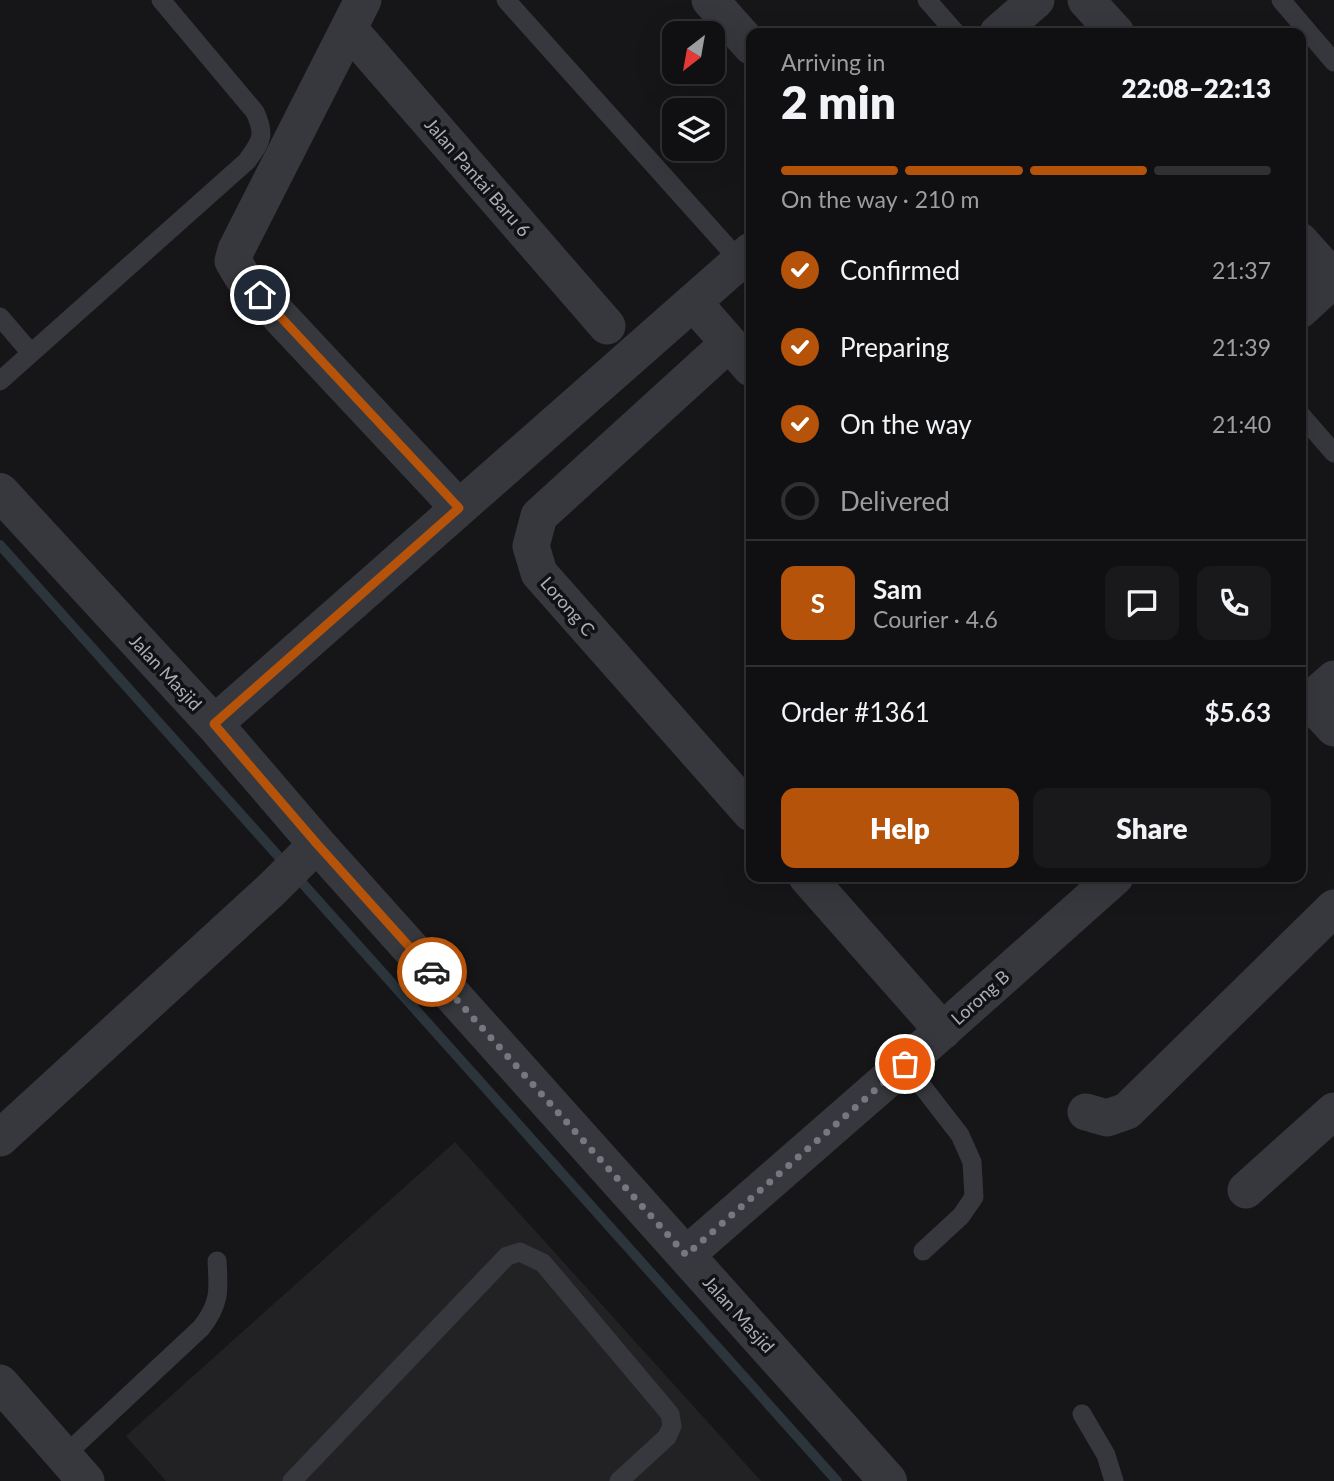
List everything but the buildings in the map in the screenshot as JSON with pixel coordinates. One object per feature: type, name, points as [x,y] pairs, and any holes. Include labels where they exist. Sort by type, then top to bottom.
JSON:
[{"type":"street","points":[[710,0],[746,40]]},
{"type":"street","points":[[1004,28],[1036,0]]},
{"type":"street","points":[[1086,0],[1111,28]]},
{"type":"street","points":[[356,14],[236,250],[233,261],[242,275],[459,508]]},
{"type":"street","name":"Jalan Pantai Baru 6","points":[[356,14],[607,326]]},
{"type":"street","points":[[1306,248],[1334,279],[1306,305]]},
{"type":"street","points":[[214,724],[745,256]]},
{"type":"street","points":[[693,302],[740,355]]},
{"type":"street","name":"Lorong C","points":[[740,355],[539,516],[531,547],[539,573],[746,807]]},
{"type":"street","name":"Jalan Masjid","points":[[0,492],[214,724],[307,853],[686,1255],[888,1481]]},
{"type":"street","points":[[1315,696],[1334,728]]},
{"type":"street","points":[[0,1138],[272,889],[307,853]]},
{"type":"street","points":[[811,882],[943,1031]]},
{"type":"street","name":"Lorong B","points":[[686,1255],[1109,882]]},
{"type":"street","points":[[1086,1112],[1107,1118],[1127,1111],[1334,908]]},
{"type":"street","points":[[1246,1190],[1334,1111]]},
{"type":"street","points":[[0,1383],[75,1469]]},
{"type":"lane","points":[[0,381],[247,161],[261,141],[262,127],[255,112],[160,0]]},
{"type":"lane","points":[[506,0],[745,256]]},
{"type":"lane","points":[[927,0],[952,28]]},
{"type":"lane","points":[[1281,0],[1305,28]]},
{"type":"lane","points":[[1306,29],[1334,62]]},
{"type":"lane","points":[[0,317],[31,353]]},
{"type":"lane","points":[[1306,421],[1334,453]]},
{"type":"lane","points":[[905,1064],[960,1135],[972,1162],[974,1197],[961,1216],[923,1251]]},
{"type":"lane","points":[[292,1481],[507,1256],[520,1252],[543,1263],[670,1414],[672,1426],[667,1437],[619,1481]]},
{"type":"lane","points":[[75,1469],[213,1312],[219,1294],[217,1261]]},
{"type":"lane","points":[[1082,1414],[1106,1455],[1114,1481]]},
{"type":"shaded area","points":[[455,1142],[761,1481],[166,1481],[126,1436]]},
{"type":"waterway","points":[[0,545],[837,1481]]},
{"type":"way so far","points":[[432,972],[686,1255],[905,1064]]},
{"type":"route","points":[[260,295],[459,508],[214,724],[432,972]]}]
